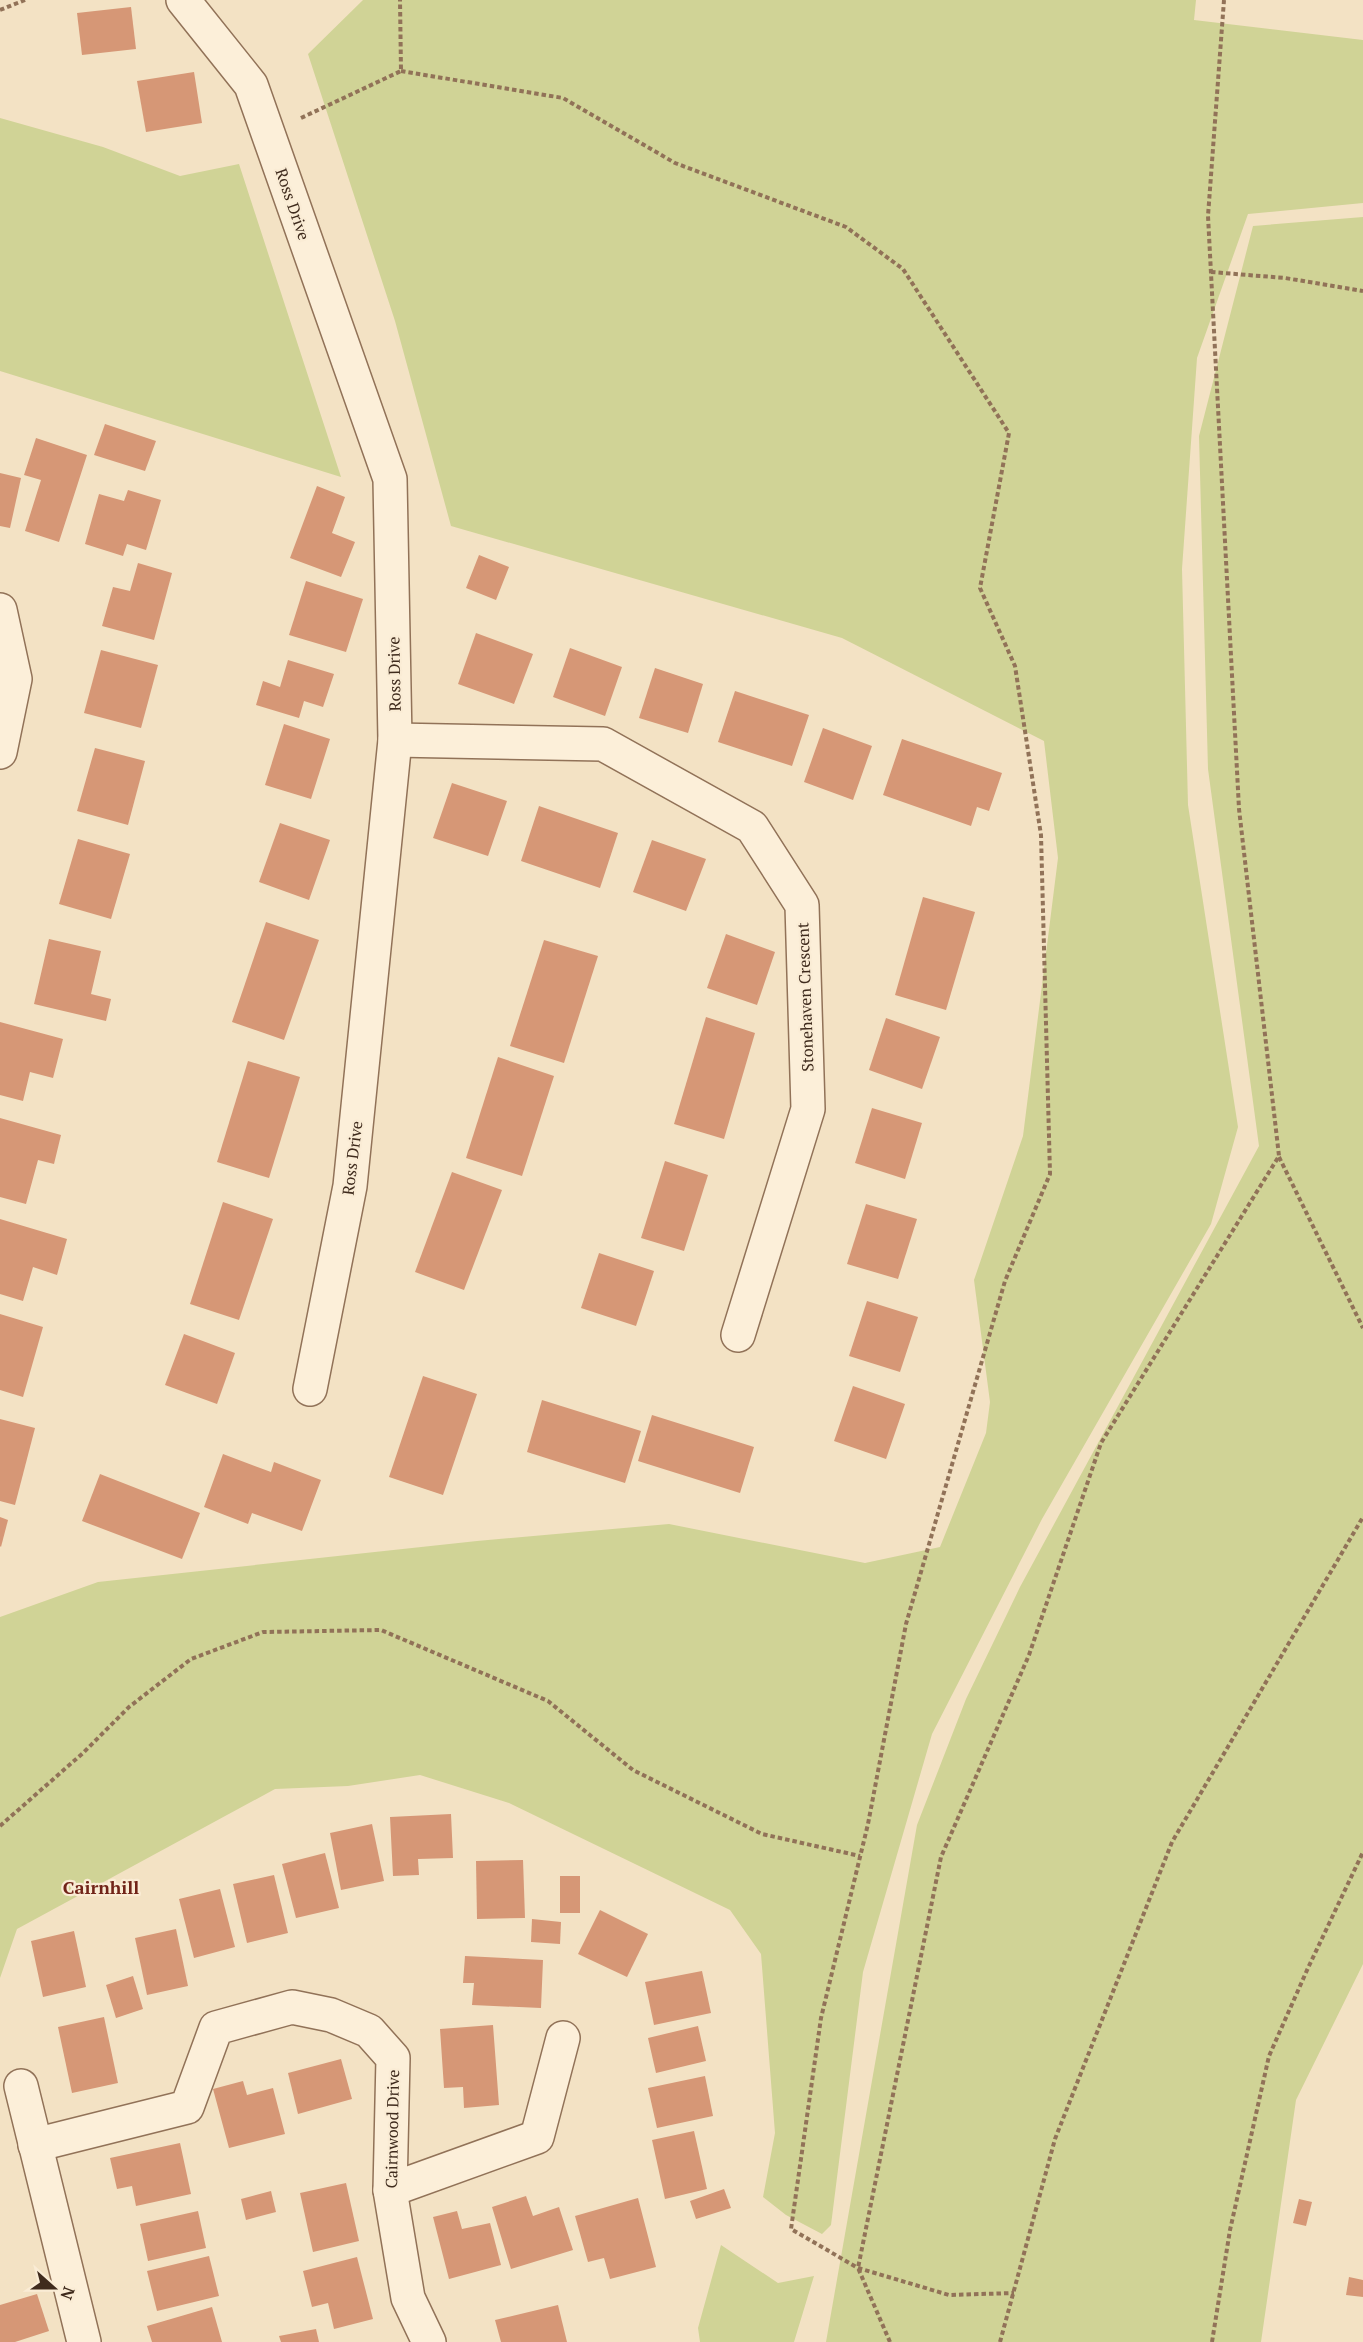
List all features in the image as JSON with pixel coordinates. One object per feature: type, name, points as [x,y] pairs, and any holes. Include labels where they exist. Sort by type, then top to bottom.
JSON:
[{"type":"street","name":"Ross Drive","points":[[183,0],[251,85],[390,479],[395,740],[350,1186],[310,1389]]},
{"type":"street","points":[[0,610],[15,679],[0,752]]},
{"type":"street","name":"Stonehaven Crescent","points":[[395,740],[603,744],[752,826],[802,905],[808,1109],[738,1335]]},
{"type":"street","name":"Cairnwood Drive","points":[[35,2145],[187,2107],[216,2028],[292,2007],[331,2015],[369,2031],[393,2058],[390,2190],[408,2298],[429,2342]]},
{"type":"street","points":[[390,2190],[537,2137],[563,2038]]},
{"type":"street","points":[[21,2086],[84,2342]]},
{"type":"path","points":[[0,10],[25,0]]},
{"type":"path","points":[[400,0],[401,71]]},
{"type":"path","points":[[1224,0],[1208,216],[1239,809],[1279,1156],[1363,1328]]},
{"type":"path","points":[[268,133],[401,71],[563,98],[675,163],[846,227],[903,269],[1009,433],[980,588],[1015,666],[1041,835],[1050,1174],[1005,1281],[906,1624],[860,1856],[821,2018],[792,2229],[858,2268],[949,2295],[1014,2293]]},
{"type":"path","points":[[1211,272],[1285,278],[1363,291]]},
{"type":"path","points":[[890,2342],[858,2268],[941,1857],[1029,1655],[1101,1443],[1279,1156]]},
{"type":"path","points":[[1000,2342],[1055,2139],[1172,1842],[1363,1517]]},
{"type":"path","points":[[0,1826],[82,1754],[129,1707],[191,1659],[263,1632],[381,1630],[548,1701],[633,1770],[762,1834],[860,1856]]},
{"type":"path","points":[[1212,2342],[1230,2230],[1269,2056],[1363,1852]]},
{"type":"green space","points":[[363,0],[1196,0],[1194,20],[1363,40],[1363,203],[1248,214],[1197,358],[1182,569],[1188,805],[1238,1127],[1211,1224],[1042,1519],[932,1734],[863,1972],[831,2225],[822,2234],[786,2215],[763,2197],[775,2133],[761,1954],[730,1910],[509,1803],[420,1775],[348,1786],[275,1789],[17,1929],[0,1978],[0,1617],[98,1582],[477,1541],[669,1524],[865,1563],[940,1547],[986,1433],[990,1402],[974,1280],[1023,1136],[1058,858],[1044,741],[842,638],[451,526],[395,321],[308,54]]},
{"type":"green space","points":[[0,118],[103,147],[180,176],[239,164],[341,477],[0,371]]},
{"type":"green space","points":[[1363,217],[1363,1964],[1296,2100],[1261,2342],[826,2342],[917,1825],[966,1699],[1020,1587],[1259,1146],[1208,769],[1199,436],[1253,226]]},
{"type":"green space","points":[[721,2245],[778,2283],[814,2276],[794,2342],[700,2342],[698,2328]]},
{"type":"building","points":[[131,7],[136,49],[82,55],[77,13]]},
{"type":"building","points":[[194,72],[202,123],[146,132],[137,81]]},
{"type":"building","points":[[105,424],[156,441],[145,471],[94,455]]},
{"type":"building","points":[[36,438],[87,455],[59,542],[25,531],[41,480],[24,475]]},
{"type":"building","points":[[0,473],[21,478],[10,528],[0,526]]},
{"type":"building","points":[[317,486],[345,497],[332,533],[355,542],[341,577],[290,558]]},
{"type":"building","points":[[128,490],[161,500],[146,550],[127,544],[123,556],[85,544],[99,494],[124,501]]},
{"type":"building","points":[[479,555],[509,567],[496,600],[466,588]]},
{"type":"building","points":[[138,563],[172,573],[154,640],[102,626],[113,587],[130,591]]},
{"type":"building","points":[[306,581],[363,599],[346,652],[289,635]]},
{"type":"building","points":[[476,633],[533,654],[514,704],[458,684]]},
{"type":"building","points":[[570,648],[622,667],[605,716],[553,697]]},
{"type":"building","points":[[101,650],[158,665],[141,728],[84,713]]},
{"type":"building","points":[[288,660],[334,674],[323,707],[304,701],[299,718],[256,705],[263,681],[280,687]]},
{"type":"building","points":[[655,668],[703,684],[688,733],[639,718]]},
{"type":"building","points":[[735,691],[809,715],[792,766],[718,742]]},
{"type":"building","points":[[284,724],[330,739],[311,799],[265,785]]},
{"type":"building","points":[[823,728],[872,746],[853,800],[804,782]]},
{"type":"building","points":[[902,739],[1002,773],[989,811],[977,807],[971,826],[883,795]]},
{"type":"building","points":[[95,748],[145,761],[128,825],[77,811]]},
{"type":"building","points":[[452,783],[507,801],[488,856],[433,838]]},
{"type":"building","points":[[539,806],[618,833],[600,888],[521,861]]},
{"type":"building","points":[[280,823],[330,840],[309,900],[259,882]]},
{"type":"building","points":[[78,839],[130,854],[111,919],[59,904]]},
{"type":"building","points":[[652,840],[706,859],[686,911],[633,892]]},
{"type":"building","points":[[923,897],[975,912],[946,1010],[895,995]]},
{"type":"building","points":[[266,922],[319,940],[284,1040],[232,1022]]},
{"type":"building","points":[[726,934],[775,952],[757,1005],[707,988]]},
{"type":"building","points":[[49,939],[101,951],[91,994],[111,999],[106,1021],[34,1004]]},
{"type":"building","points":[[544,940],[598,956],[564,1063],[510,1046]]},
{"type":"building","points":[[706,1017],[755,1033],[724,1139],[674,1124]]},
{"type":"building","points":[[886,1018],[940,1037],[922,1089],[869,1070]]},
{"type":"building","points":[[0,1022],[63,1039],[53,1078],[30,1072],[23,1101],[0,1095]]},
{"type":"building","points":[[498,1057],[554,1076],[522,1176],[466,1158]]},
{"type":"building","points":[[248,1061],[300,1077],[269,1178],[217,1162]]},
{"type":"building","points":[[872,1108],[922,1123],[905,1179],[855,1163]]},
{"type":"building","points":[[0,1118],[61,1135],[54,1164],[38,1160],[26,1204],[0,1197]]},
{"type":"building","points":[[665,1161],[708,1175],[684,1251],[641,1238]]},
{"type":"building","points":[[452,1172],[502,1190],[464,1290],[415,1272]]},
{"type":"building","points":[[223,1202],[273,1219],[239,1320],[190,1304]]},
{"type":"building","points":[[866,1204],[917,1219],[898,1279],[847,1264]]},
{"type":"building","points":[[0,1219],[67,1239],[57,1275],[33,1267],[23,1301],[0,1294]]},
{"type":"building","points":[[599,1253],[654,1271],[636,1326],[581,1308]]},
{"type":"building","points":[[867,1301],[918,1317],[900,1372],[849,1356]]},
{"type":"building","points":[[0,1314],[43,1327],[23,1397],[0,1390]]},
{"type":"building","points":[[184,1334],[235,1353],[217,1404],[165,1385]]},
{"type":"building","points":[[423,1376],[477,1394],[443,1495],[389,1477]]},
{"type":"building","points":[[853,1386],[905,1404],[886,1459],[834,1441]]},
{"type":"building","points":[[542,1400],[641,1431],[625,1483],[527,1452]]},
{"type":"building","points":[[652,1415],[754,1447],[740,1493],[638,1461]]},
{"type":"building","points":[[0,1419],[35,1428],[15,1505],[0,1501]]},
{"type":"building","points":[[223,1454],[271,1472],[274,1462],[321,1480],[302,1531],[252,1513],[248,1524],[204,1507]]},
{"type":"building","points":[[100,1474],[200,1513],[182,1559],[82,1521]]},
{"type":"building","points":[[0,1517],[8,1520],[1,1547],[0,1546]]},
{"type":"building","points":[[451,1814],[453,1858],[418,1859],[419,1875],[393,1876],[390,1817]]},
{"type":"building","points":[[372,1824],[384,1881],[341,1890],[330,1833]]},
{"type":"building","points":[[325,1853],[339,1908],[296,1918],[282,1864]]},
{"type":"building","points":[[523,1860],[525,1918],[477,1919],[476,1861]]},
{"type":"building","points":[[274,1875],[288,1933],[247,1943],[233,1884]]},
{"type":"building","points":[[560,1876],[580,1876],[580,1913],[560,1913]]},
{"type":"building","points":[[220,1889],[235,1947],[194,1958],[179,1899]]},
{"type":"building","points":[[600,1910],[648,1934],[627,1977],[578,1954]]},
{"type":"building","points":[[532,1919],[561,1922],[560,1944],[531,1942]]},
{"type":"building","points":[[176,1929],[188,1986],[147,1995],[135,1938]]},
{"type":"building","points":[[74,1931],[86,1987],[43,1997],[31,1941]]},
{"type":"building","points":[[465,1956],[543,1960],[541,2008],[472,2005],[474,1983],[463,1983]]},
{"type":"building","points":[[702,1971],[711,2013],[654,2025],[645,1982]]},
{"type":"building","points":[[133,1976],[143,2009],[116,2018],[106,1985]]},
{"type":"building","points":[[104,2017],[118,2083],[72,2093],[58,2027]]},
{"type":"building","points":[[493,2025],[499,2105],[464,2108],[463,2087],[444,2088],[440,2029]]},
{"type":"building","points":[[698,2026],[706,2061],[656,2073],[648,2038]]},
{"type":"building","points":[[341,2059],[352,2099],[298,2114],[288,2073]]},
{"type":"building","points":[[705,2076],[713,2116],[657,2128],[648,2088]]},
{"type":"building","points":[[243,2081],[247,2095],[273,2088],[285,2134],[229,2148],[213,2089]]},
{"type":"building","points":[[694,2131],[707,2189],[665,2199],[652,2140]]},
{"type":"building","points":[[180,2143],[191,2194],[136,2206],[132,2186],[117,2189],[110,2158]]},
{"type":"building","points":[[346,2183],[359,2241],[313,2252],[300,2193]]},
{"type":"building","points":[[724,2189],[731,2208],[696,2219],[690,2201]]},
{"type":"building","points":[[271,2191],[276,2212],[246,2220],[241,2199]]},
{"type":"building","points":[[526,2196],[533,2216],[559,2207],[573,2250],[511,2269],[492,2207]]},
{"type":"building","points":[[638,2198],[656,2267],[610,2279],[604,2258],[588,2262],[575,2216]]},
{"type":"building","points":[[1299,2199],[1312,2202],[1306,2226],[1293,2223]]},
{"type":"building","points":[[198,2211],[206,2248],[148,2261],[140,2224]]},
{"type":"building","points":[[457,2211],[462,2229],[490,2223],[501,2265],[449,2279],[433,2217]]},
{"type":"building","points":[[209,2256],[219,2296],[157,2311],[147,2271]]},
{"type":"building","points":[[357,2257],[373,2319],[334,2329],[328,2303],[312,2307],[303,2271]]},
{"type":"building","points":[[1349,2277],[1363,2280],[1363,2297],[1346,2295]]},
{"type":"building","points":[[37,2294],[49,2331],[15,2342],[0,2342],[0,2305]]},
{"type":"building","points":[[558,2305],[567,2342],[501,2342],[495,2320]]},
{"type":"building","points":[[212,2307],[222,2342],[152,2342],[147,2326]]},
{"type":"building","points":[[316,2329],[319,2342],[281,2342],[279,2336]]},
{"type":"district","name":"Cairnhill","points":[[101,1888]]}]
